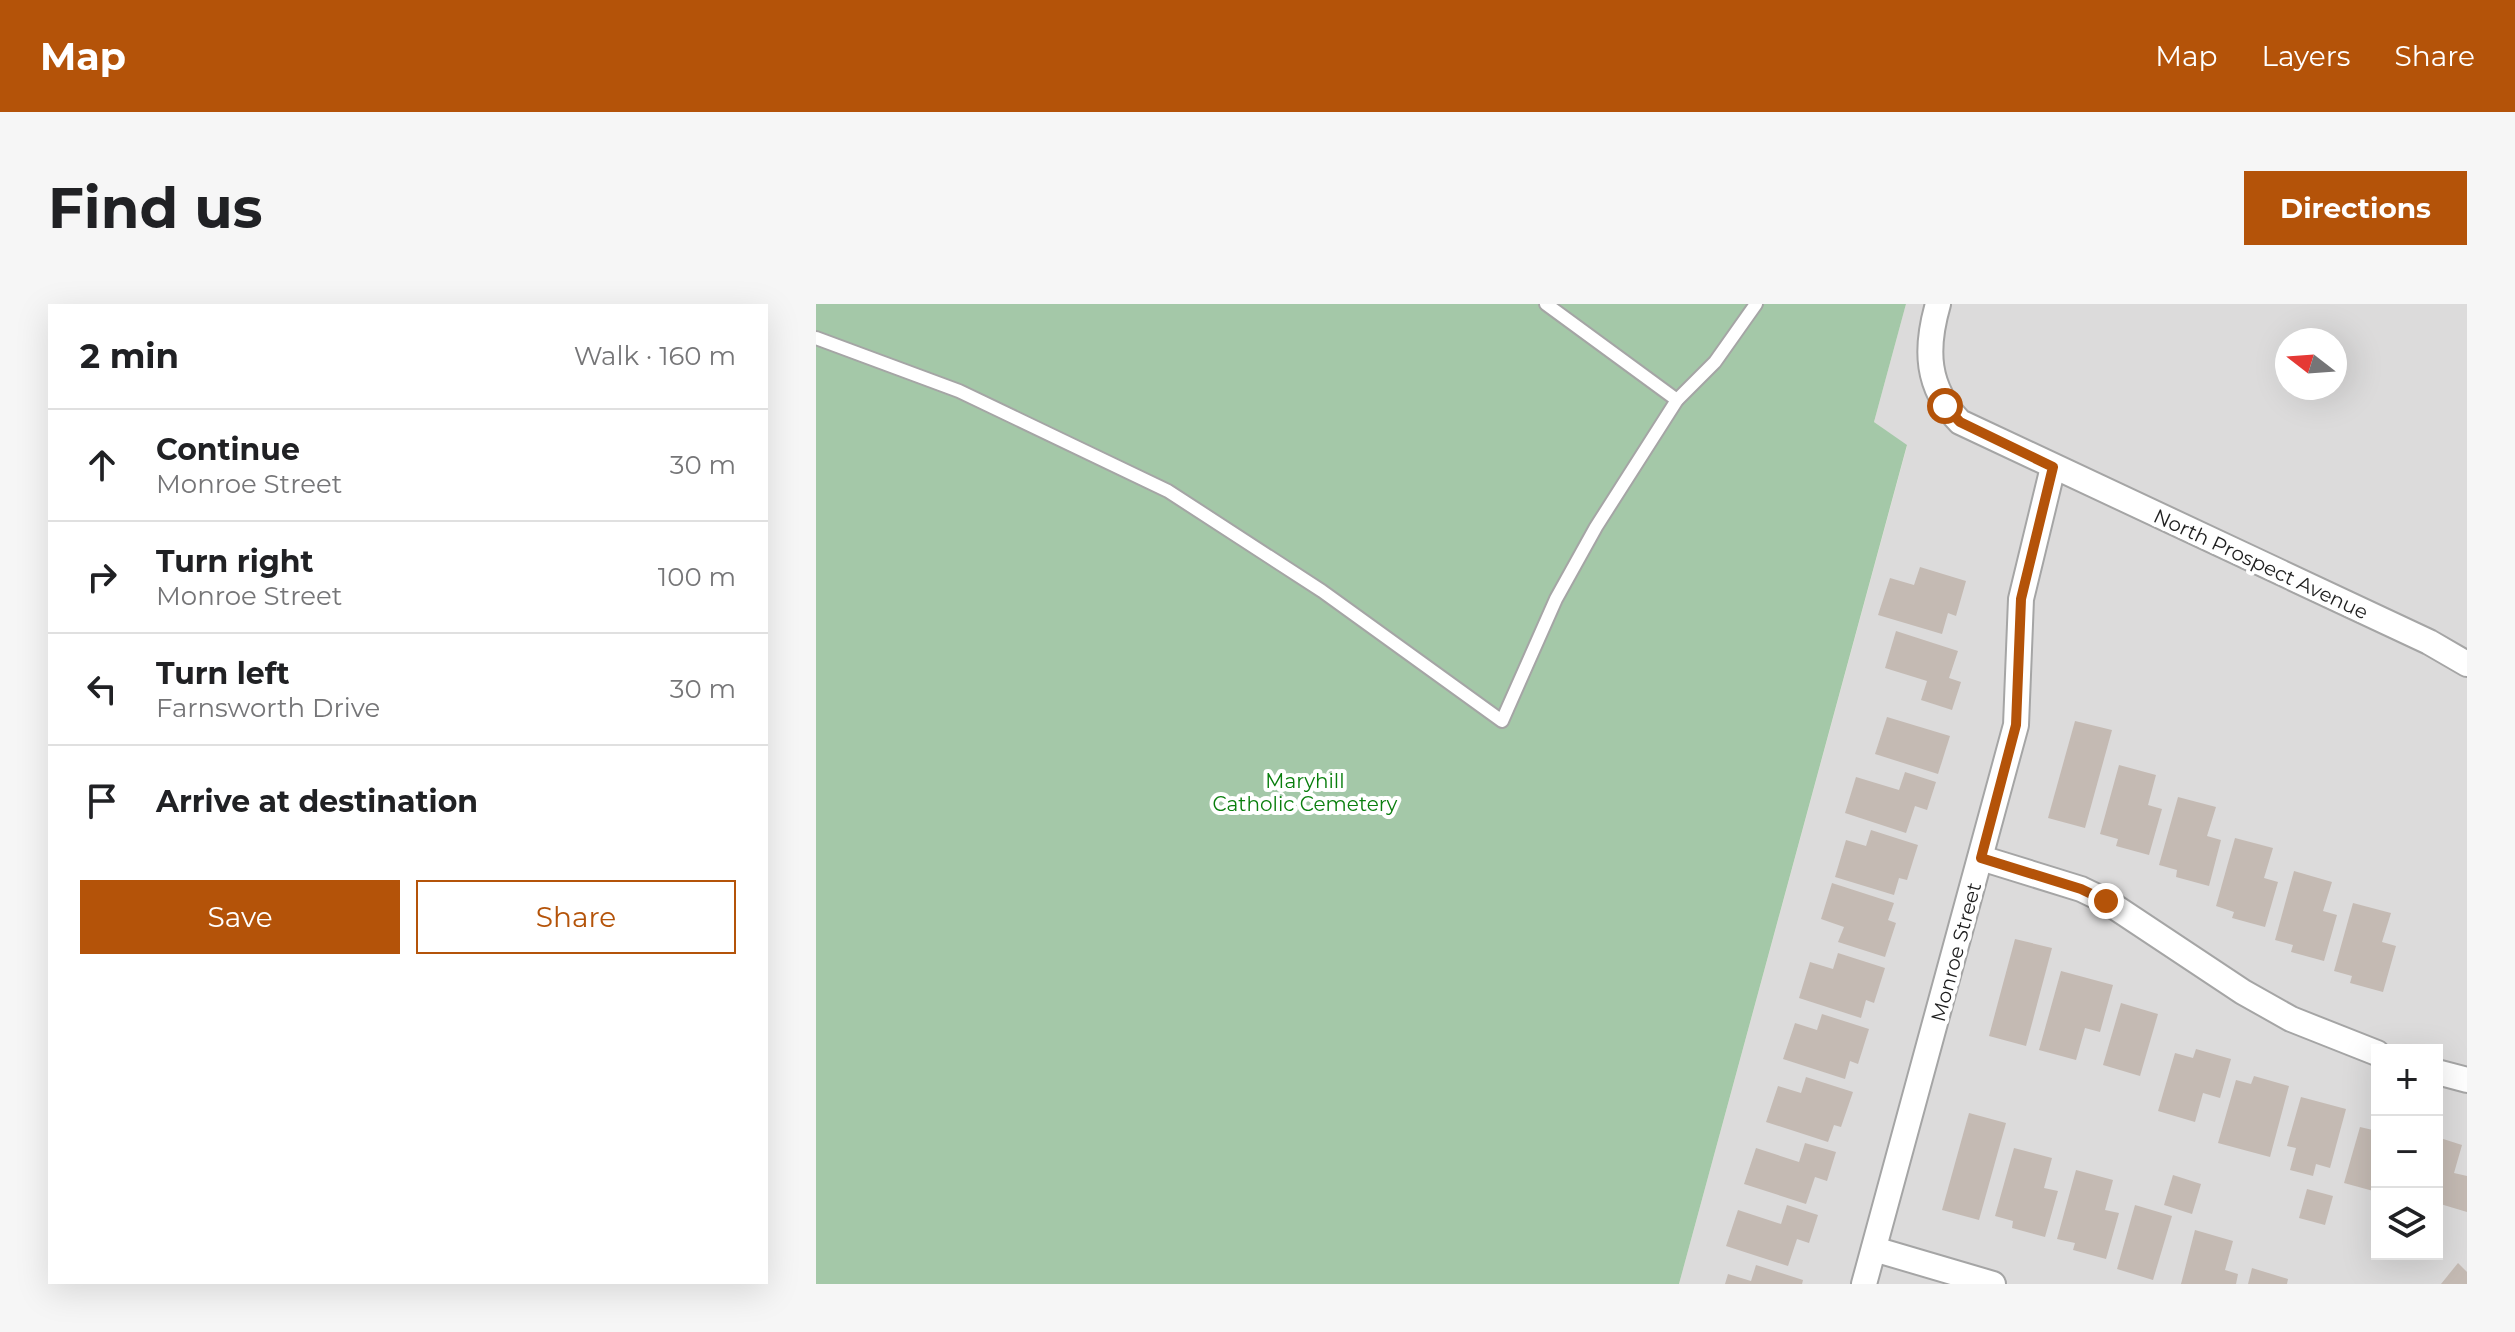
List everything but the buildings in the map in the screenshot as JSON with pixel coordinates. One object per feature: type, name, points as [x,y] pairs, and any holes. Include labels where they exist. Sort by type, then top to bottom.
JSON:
[{"type":"street","points":[[1938,304],[1931,330],[1929,362],[1935,386],[1945,406],[1960,422],[2053,467]]},
{"type":"street","name":"North Prospect Avenue","points":[[2053,467],[2429,642],[2467,664]]},
{"type":"street","name":"Monroe Street","points":[[1864,1284],[2016,725],[2023,584],[2053,467]]},
{"type":"street","points":[[1981,858],[2094,895],[2243,992],[2291,1019],[2371,1051]]},
{"type":"street","points":[[2443,1074],[2467,1080]]},
{"type":"street","points":[[1874,1249],[1993,1284]]},
{"type":"lane","points":[[1546,304],[1677,400]]},
{"type":"lane","points":[[816,338],[959,391],[1168,491],[1322,591],[1502,721],[1556,599],[1596,527],[1677,400],[1715,362],[1756,304]]},
{"type":"shaded area","points":[[1906,304],[2467,304],[2467,1284],[1679,1284],[1907,446],[1874,422]]},
{"type":"green space","name":"Maryhill Catholic Cemetery","points":[[816,304],[1906,304],[1874,422],[1907,445],[1679,1284],[816,1284]]},
{"type":"route","points":[[1945,406],[1960,422],[2053,467],[2025,570],[2018,629],[2020,692],[2016,725],[1981,858],[2081,889],[2106,901]]}]
